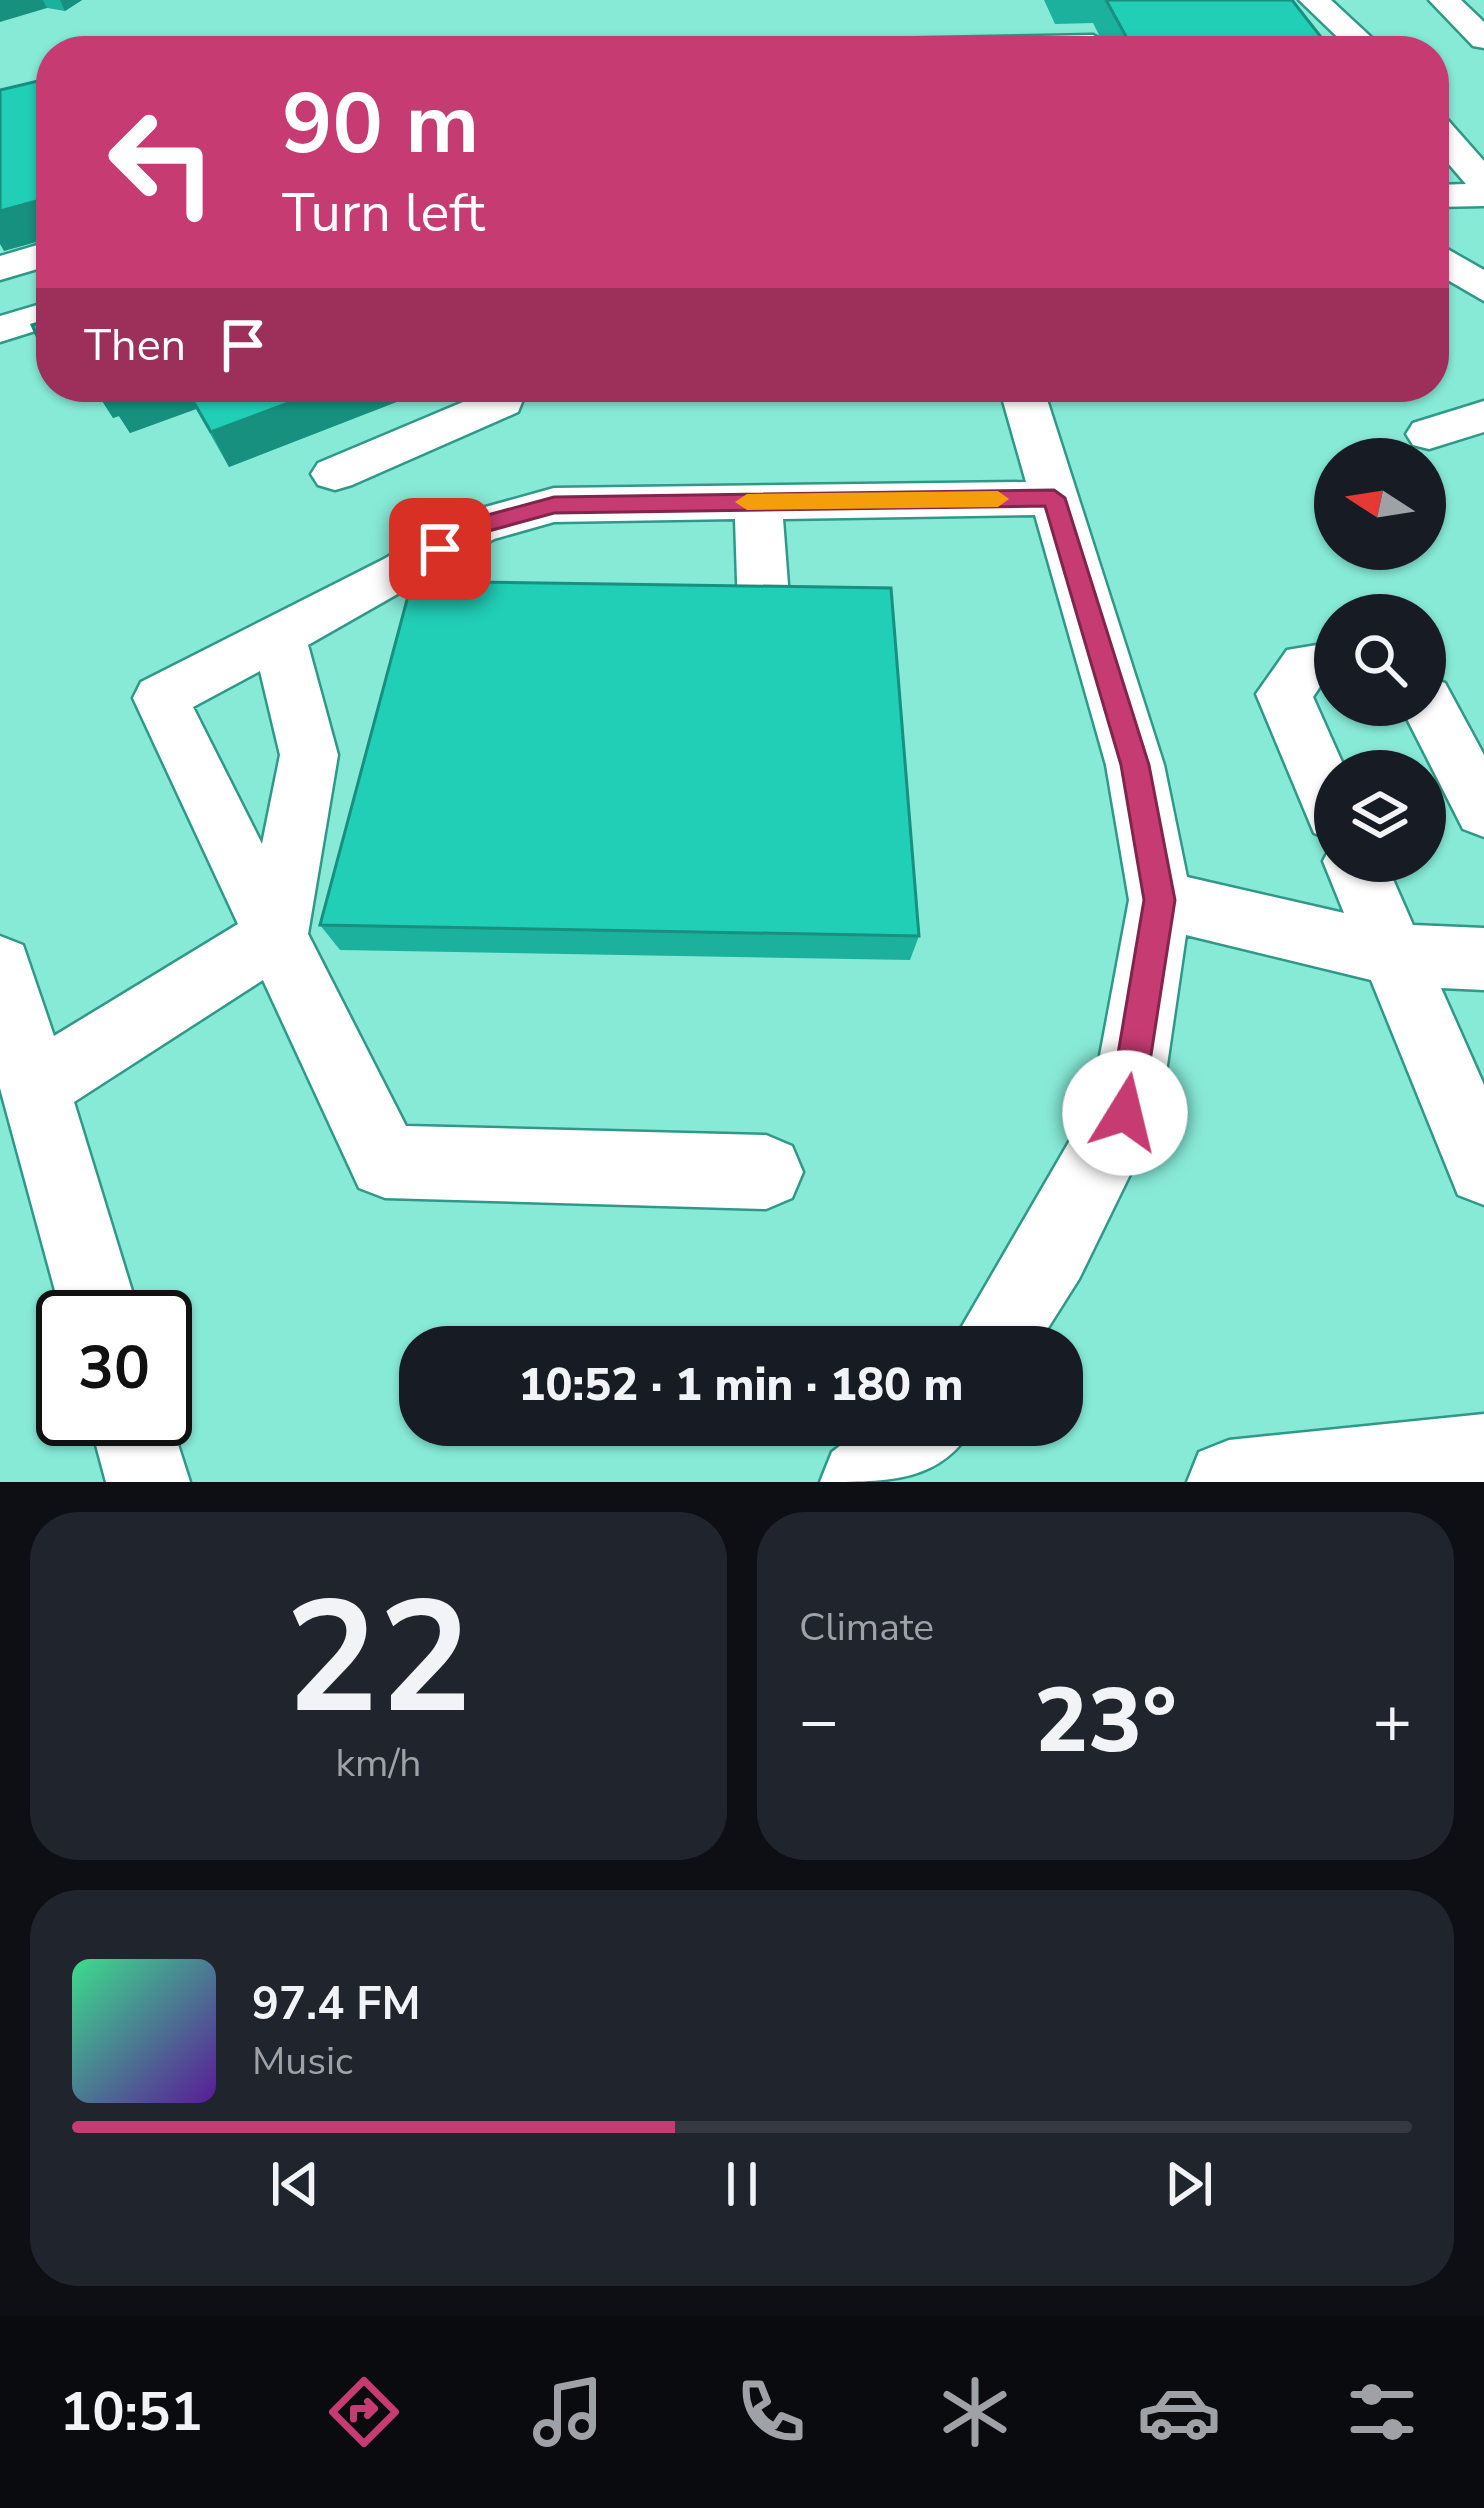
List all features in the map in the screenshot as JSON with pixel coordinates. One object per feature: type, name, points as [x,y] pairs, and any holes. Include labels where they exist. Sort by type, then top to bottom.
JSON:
[{"type":"street","points":[[1313,0],[1353,36]]},
{"type":"street","points":[[1444,0],[1484,39]]},
{"type":"street","points":[[1028,15],[1038,36]]},
{"type":"street","points":[[1449,150],[1484,183]]},
{"type":"street","points":[[1449,196],[1484,195]]},
{"type":"street","points":[[0,268],[36,257]]},
{"type":"street","points":[[1449,263],[1484,289]]},
{"type":"street","points":[[0,329],[36,318]]},
{"type":"street","points":[[335,474],[502,402]]},
{"type":"street","points":[[1004,1326],[1052,1252],[1125,1113],[1160,900],[1135,765],[1025,402]]},
{"type":"street","points":[[1429,434],[1484,416]]},
{"type":"street","points":[[766,1172],[385,1162],[161,698],[477,526],[554,505],[1054,498]]},
{"type":"street","points":[[758,502],[764,611]]},
{"type":"street","points":[[276,936],[309,754],[279,637]]},
{"type":"street","points":[[1314,664],[1306,664],[1284,694],[1314,765]]},
{"type":"street","points":[[1439,726],[1484,811]]},
{"type":"street","points":[[1363,882],[1484,1169]]},
{"type":"street","points":[[1160,900],[1394,955],[1484,959]]},
{"type":"street","points":[[19,1062],[276,936]]},
{"type":"street","points":[[0,967],[19,1062],[92,1290]]},
{"type":"street","points":[[138,1446],[148,1482]]},
{"type":"street","points":[[862,1482],[907,1446]]},
{"type":"street","points":[[1229,1482],[1484,1456]]},
{"type":"building","points":[[1106,0],[1292,0],[1320,36],[1126,36]]},
{"type":"building","points":[[36,82],[36,201],[0,211],[0,90]]},
{"type":"building","points":[[194,402],[291,402],[211,432]]},
{"type":"building","points":[[412,581],[891,588],[919,936],[320,925]]},
{"type":"slow traffic","points":[[747,502],[998,499]]},
{"type":"route","points":[[440,549],[477,526],[554,505],[1054,498],[1135,765],[1160,900],[1125,1113]]}]
